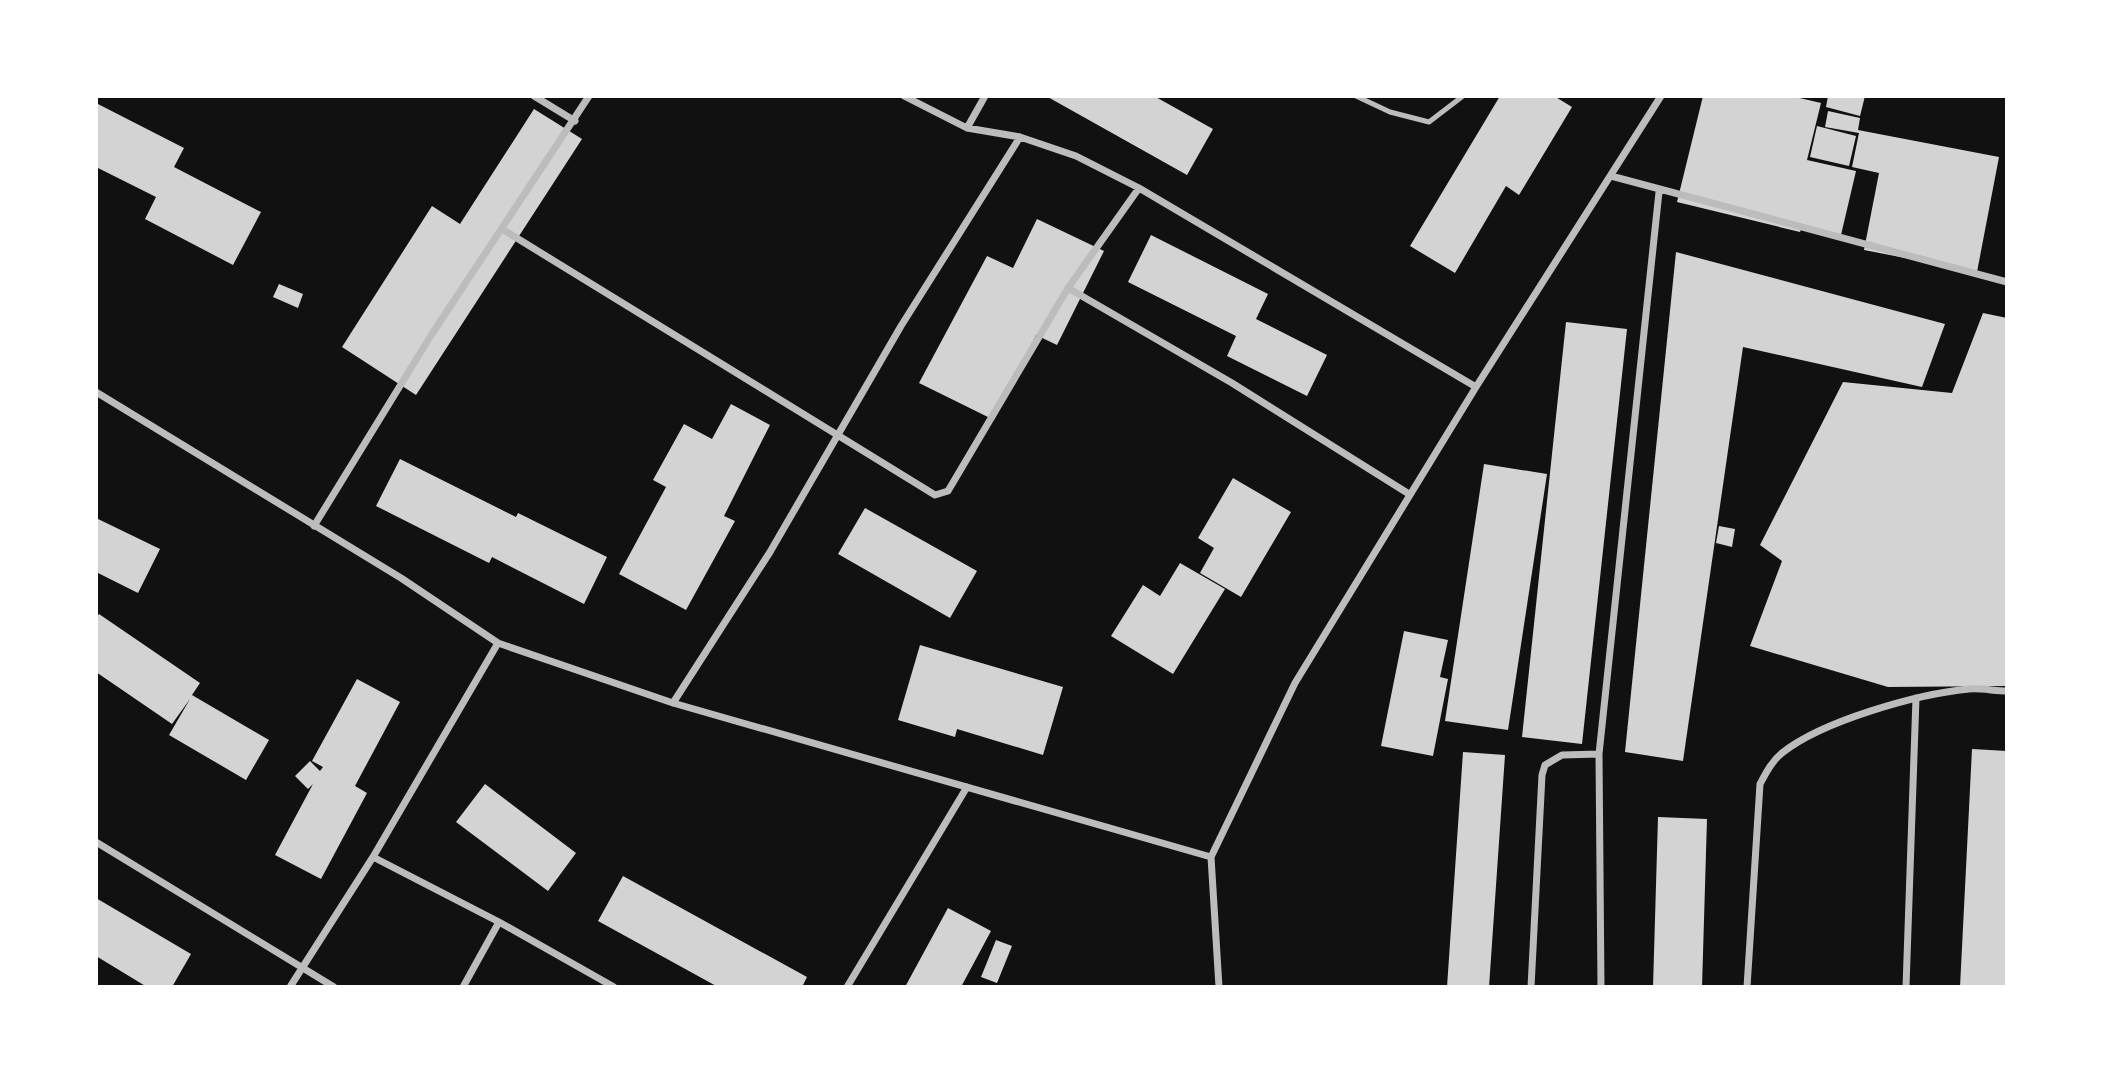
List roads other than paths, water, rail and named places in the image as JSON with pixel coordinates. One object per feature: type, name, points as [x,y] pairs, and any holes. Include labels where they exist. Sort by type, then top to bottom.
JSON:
[{"type":"street","points":[[534,96],[575,121]]},
{"type":"street","points":[[314,526],[430,337],[589,96]]},
{"type":"street","points":[[904,96],[967,128],[1020,137],[1076,156],[1139,188],[1476,387]]},
{"type":"street","points":[[967,128],[985,96]]},
{"type":"street","points":[[1219,987],[1211,857],[1295,683],[1409,494],[1661,96]]},
{"type":"street","points":[[673,703],[770,552],[901,326],[1020,137]]},
{"type":"street","points":[[1611,176],[1659,192],[2007,282]]},
{"type":"street","points":[[502,229],[935,495],[948,491],[1068,288],[1139,188]]},
{"type":"street","points":[[1601,987],[1599,754],[1659,192]]},
{"type":"street","points":[[1068,288],[1232,383],[1409,494]]},
{"type":"street","points":[[96,392],[401,578],[498,643],[673,703],[1211,857]]},
{"type":"street","points":[[290,987],[373,858],[498,643]]},
{"type":"street","points":[[1747,987],[1760,783],[1770,766],[1782,753],[1822,730],[1916,698],[1971,689],[2007,691]]},
{"type":"street","points":[[1906,987],[1916,698]]},
{"type":"street","points":[[1531,987],[1542,775],[1545,765],[1562,755],[1599,754]]},
{"type":"street","points":[[847,987],[967,786]]},
{"type":"street","points":[[96,842],[334,987]]},
{"type":"street","points":[[373,858],[499,922],[614,987]]},
{"type":"street","points":[[463,987],[499,922]]},
{"type":"lane","points":[[1356,96],[1390,112],[1429,122],[1463,96]]}]
